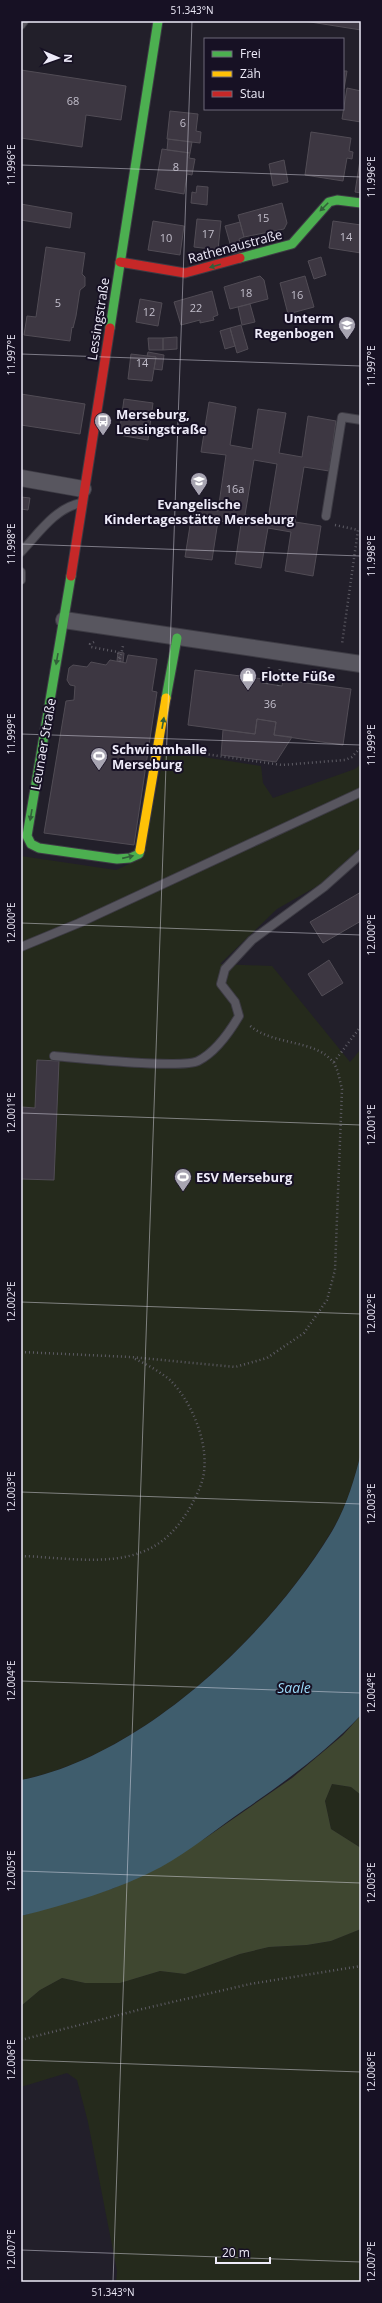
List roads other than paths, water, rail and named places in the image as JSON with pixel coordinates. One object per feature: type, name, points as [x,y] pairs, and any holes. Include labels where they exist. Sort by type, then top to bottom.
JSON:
[{"type":"street","name":"Lessingstraße","points":[[64,620],[82,496],[158,21]]},
{"type":"street","name":"Rathenaustraße","points":[[120,262],[174,272],[194,272],[292,244],[329,202],[337,200],[361,203]]},
{"type":"street","points":[[21,478],[82,496]]},
{"type":"street","points":[[64,620],[177,638],[361,664]]},
{"type":"street","name":"Leunaer Straße","points":[[64,620],[27,836],[31,844],[39,848],[117,859],[130,858],[138,854],[159,748],[177,638]]},
{"type":"lane","points":[[21,24],[24,21]]},
{"type":"lane","points":[[326,516],[342,418],[361,420]]},
{"type":"lane","points":[[21,552],[51,519],[82,496]]},
{"type":"lane","points":[[21,572],[21,580]]},
{"type":"lane","points":[[21,947],[79,923],[361,792]]},
{"type":"lane","points":[[54,1056],[169,1063],[197,1062],[217,1046],[239,1016],[235,1002],[222,984],[225,968],[252,940],[324,887],[361,854]]},
{"type":"water","name":"Saale","points":[[361,1453],[361,1715],[348,1729],[305,1766],[172,1861],[128,1883],[75,1901],[21,1916],[21,1780],[67,1767],[112,1746],[156,1718],[198,1686],[238,1650],[305,1572],[331,1533],[349,1494]]},
{"type":"place","name":"Unterm Regenbogen","points":[[347,340]]},
{"type":"place","name":"Merseburg, Lessingstraße","points":[[103,436]]},
{"type":"place","name":"Evangelische Kindertagesstätte Merseburg","points":[[199,496]]},
{"type":"place","name":"Flotte Füße","points":[[248,691]]},
{"type":"place","name":"Schwimmhalle Merseburg","points":[[99,771]]},
{"type":"place","name":"ESV Merseburg","points":[[183,1192]]}]
